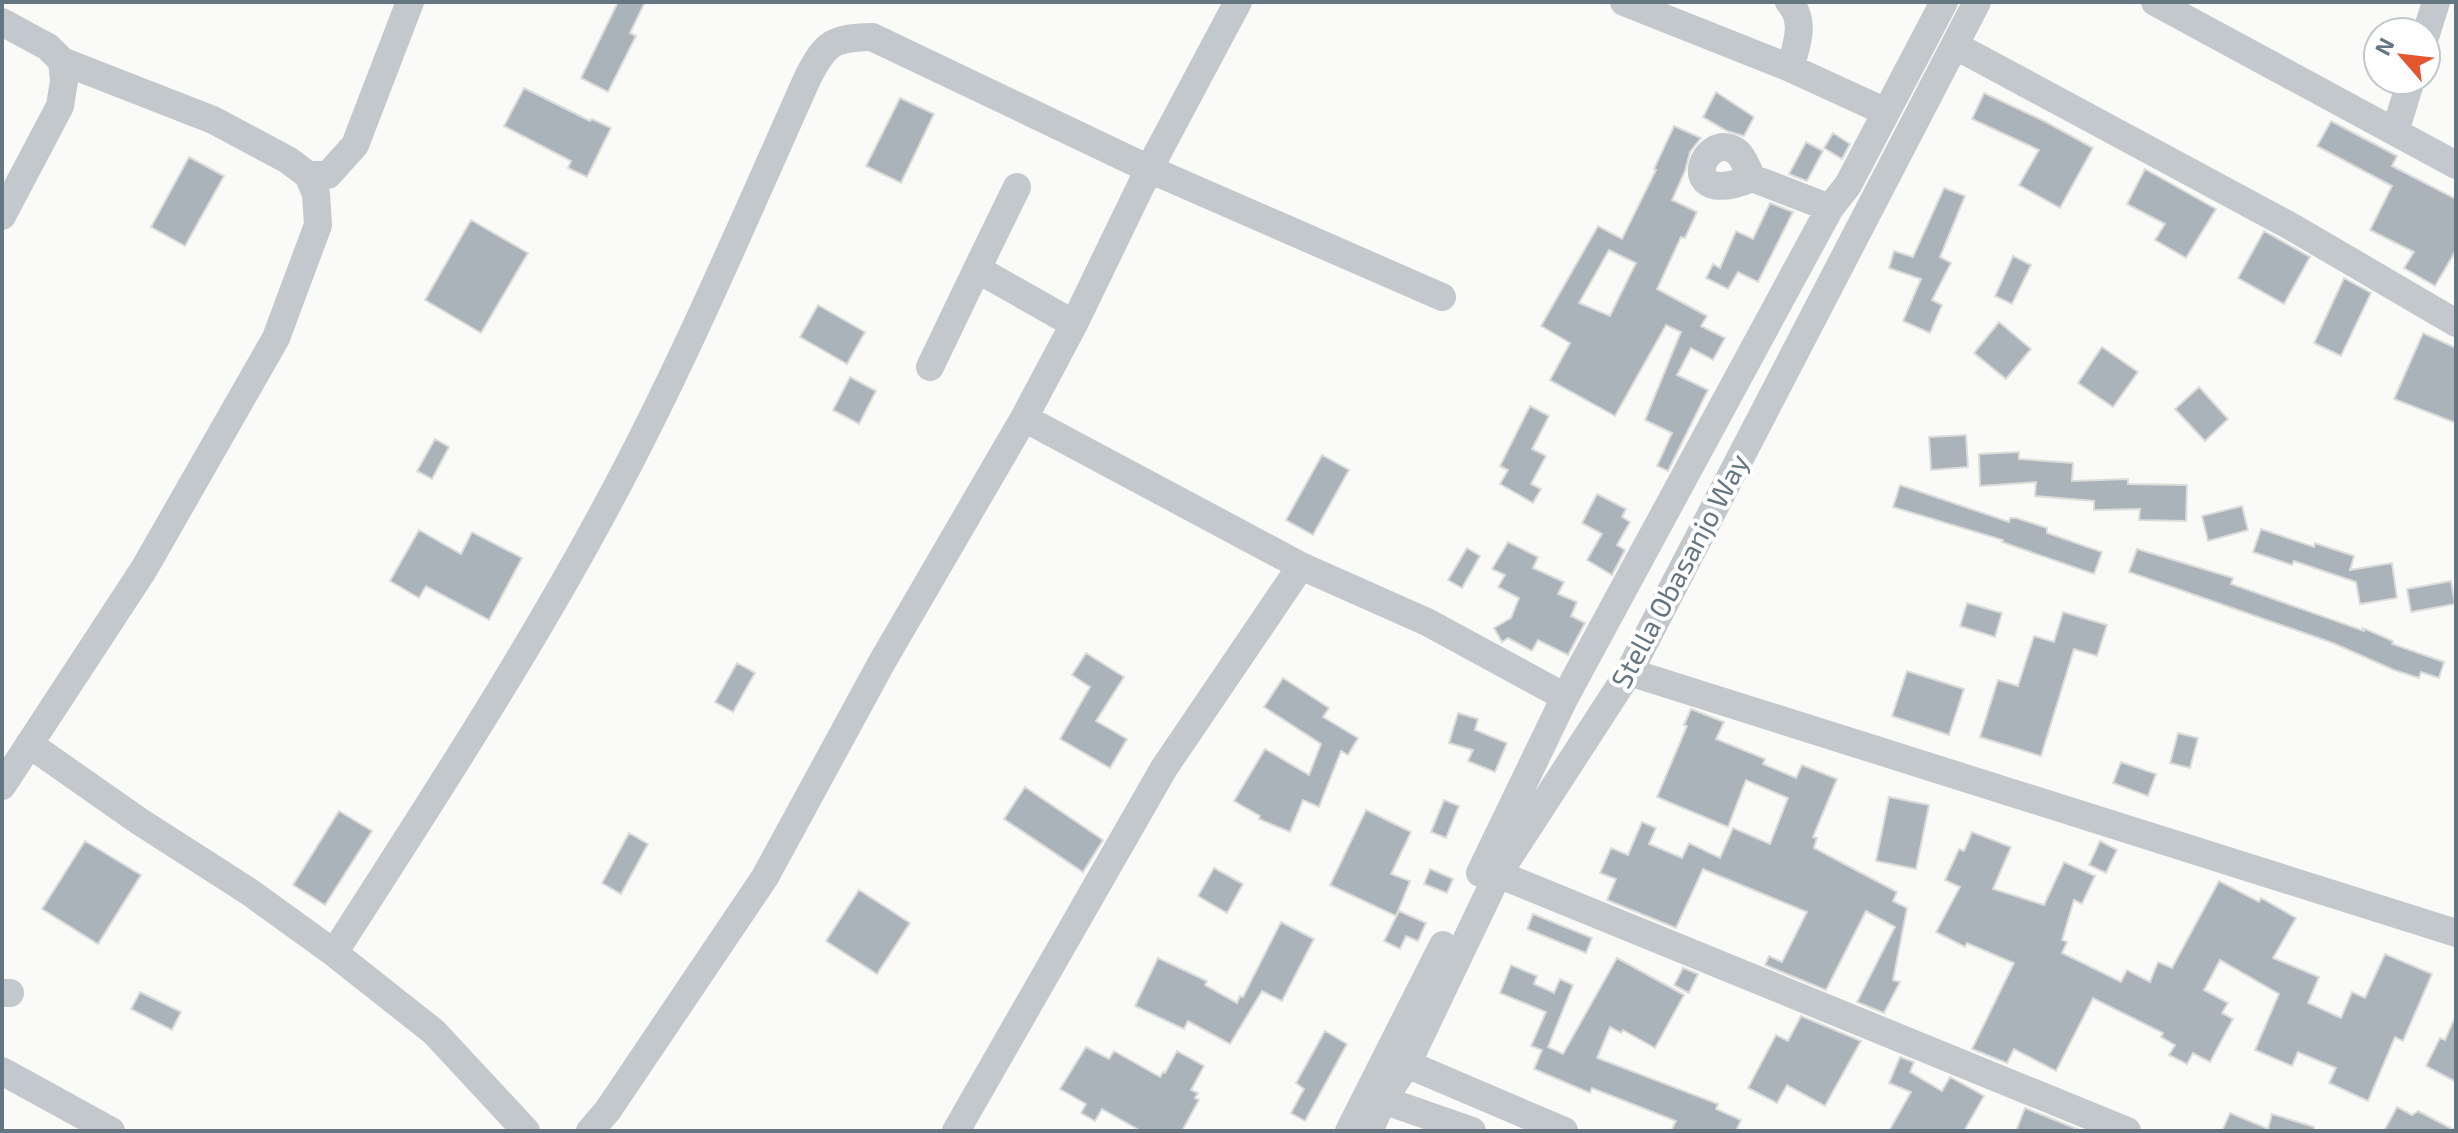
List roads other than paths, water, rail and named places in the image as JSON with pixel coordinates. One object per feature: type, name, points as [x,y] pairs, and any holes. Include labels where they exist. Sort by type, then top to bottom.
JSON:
[{"type":"street","points":[[308,175],[328,175],[355,145],[410,2]]},
{"type":"street","points":[[590,1131],[608,1110],[765,877],[882,662],[1024,418],[1074,324],[1149,169],[1238,2]]},
{"type":"street","points":[[1624,2],[1790,68],[1886,112]]},
{"type":"street","points":[[1789,2],[1794,7],[1801,30],[1790,68]]},
{"type":"street","points":[[1472,1131],[1367,1118],[1565,697],[1830,208],[1848,185],[1944,2]]},
{"type":"street","name":"Stella Obasanjo Way","points":[[1367,1118],[1407,1064],[1498,874],[1629,672],[1977,2]]},
{"type":"street","points":[[2155,2],[2456,165]]},
{"type":"street","points":[[2,22],[48,47],[62,61],[213,120],[288,160],[308,175],[316,194],[318,225],[276,338],[144,569],[2,786]]},
{"type":"street","points":[[334,953],[465,750],[605,510],[683,355],[820,55],[840,38],[872,37],[1149,169],[1442,297]]},
{"type":"street","points":[[1956,46],[2292,227],[2456,323]]},
{"type":"street","points":[[2,216],[60,106],[64,81],[62,61]]},
{"type":"street","points":[[2395,132],[2406,96]]},
{"type":"street","points":[[1752,178],[1830,208]]},
{"type":"street","points":[[930,367],[1017,187]]},
{"type":"street","points":[[977,269],[1074,324]]},
{"type":"street","points":[[1024,418],[1301,566],[1427,622],[1565,697]]},
{"type":"street","points":[[956,1131],[1164,768],[1301,566]]},
{"type":"street","points":[[1629,672],[2456,933]]},
{"type":"street","points":[[29,744],[139,821],[251,893],[334,953],[434,1032],[526,1131]]},
{"type":"street","points":[[1498,874],[2127,1131]]},
{"type":"street","points":[[1407,1064],[1545,1127]]},
{"type":"street","points":[[2,1071],[111,1131]]}]
